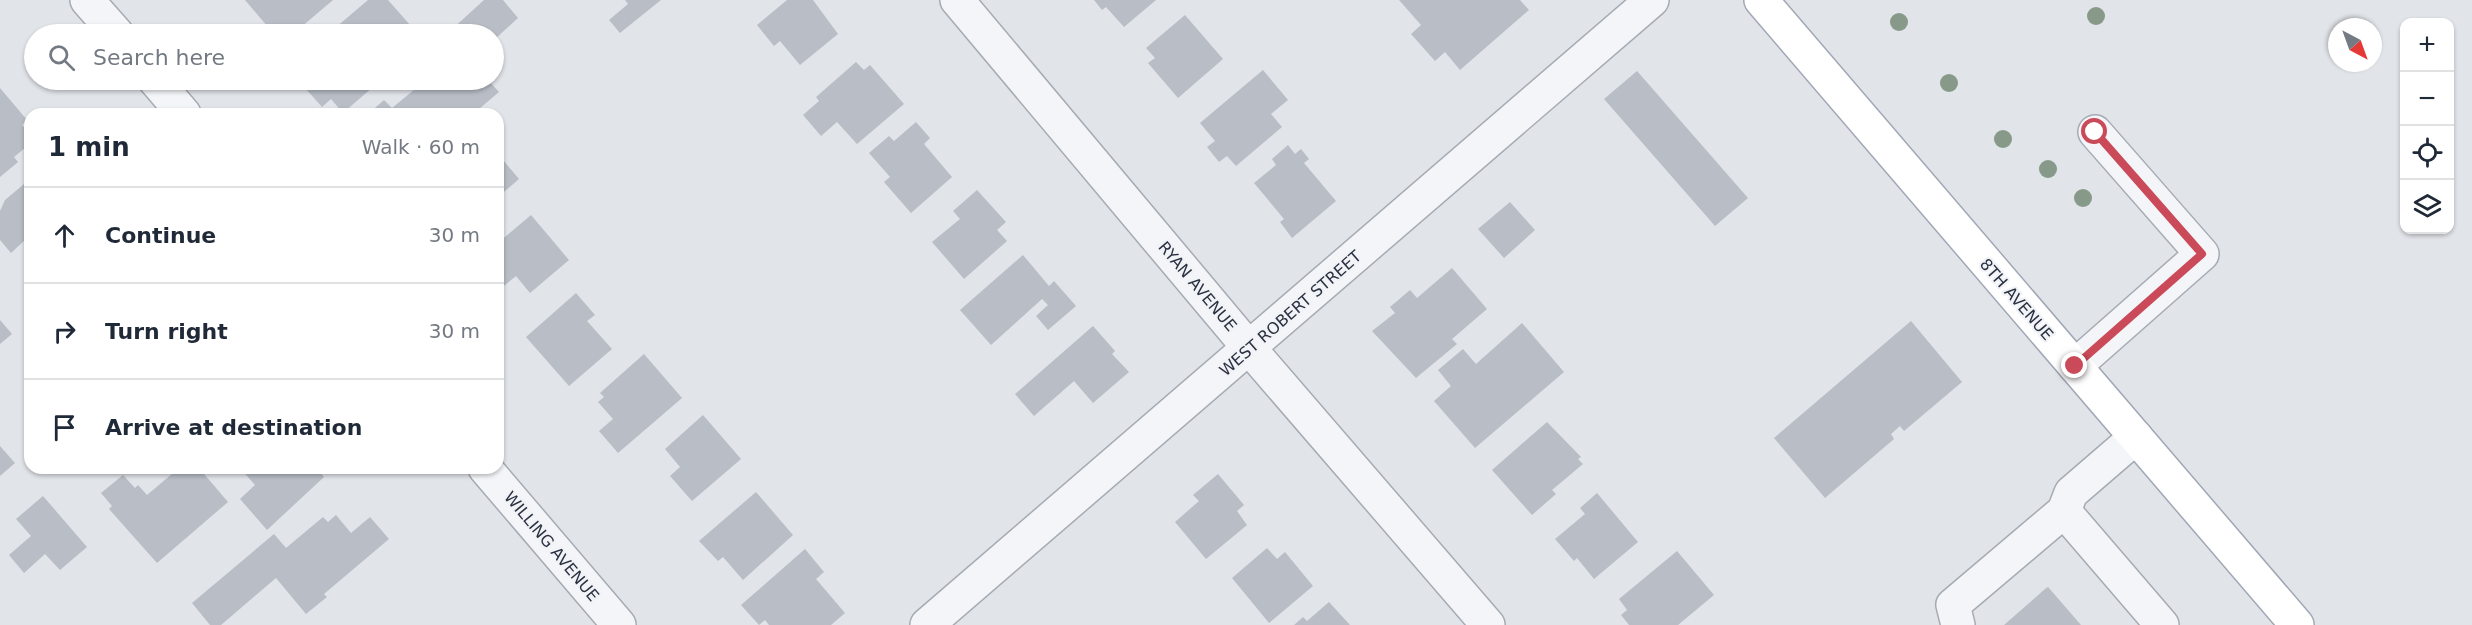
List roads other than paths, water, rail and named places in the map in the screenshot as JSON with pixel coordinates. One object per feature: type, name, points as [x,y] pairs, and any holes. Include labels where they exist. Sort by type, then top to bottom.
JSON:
[{"type":"main road","name":"8TH AVENUE","points":[[1761,0],[2297,625]]},
{"type":"street","points":[[87,0],[108,24]]},
{"type":"street","name":"RYAN AVENUE","points":[[957,0],[1250,348],[1488,625]]},
{"type":"street","name":"WEST ROBERT STREET","points":[[927,625],[1250,348],[1631,7]]},
{"type":"street","points":[[164,90],[179,108]]},
{"type":"street","points":[[2075,366],[2202,254],[2095,132]]},
{"type":"street","points":[[1958,625],[1953,605],[2064,511],[2071,493],[2136,437]]},
{"type":"street","name":"WILLING AVENUE","points":[[490,474],[619,625]]},
{"type":"street","points":[[2064,511],[2162,625]]}]
